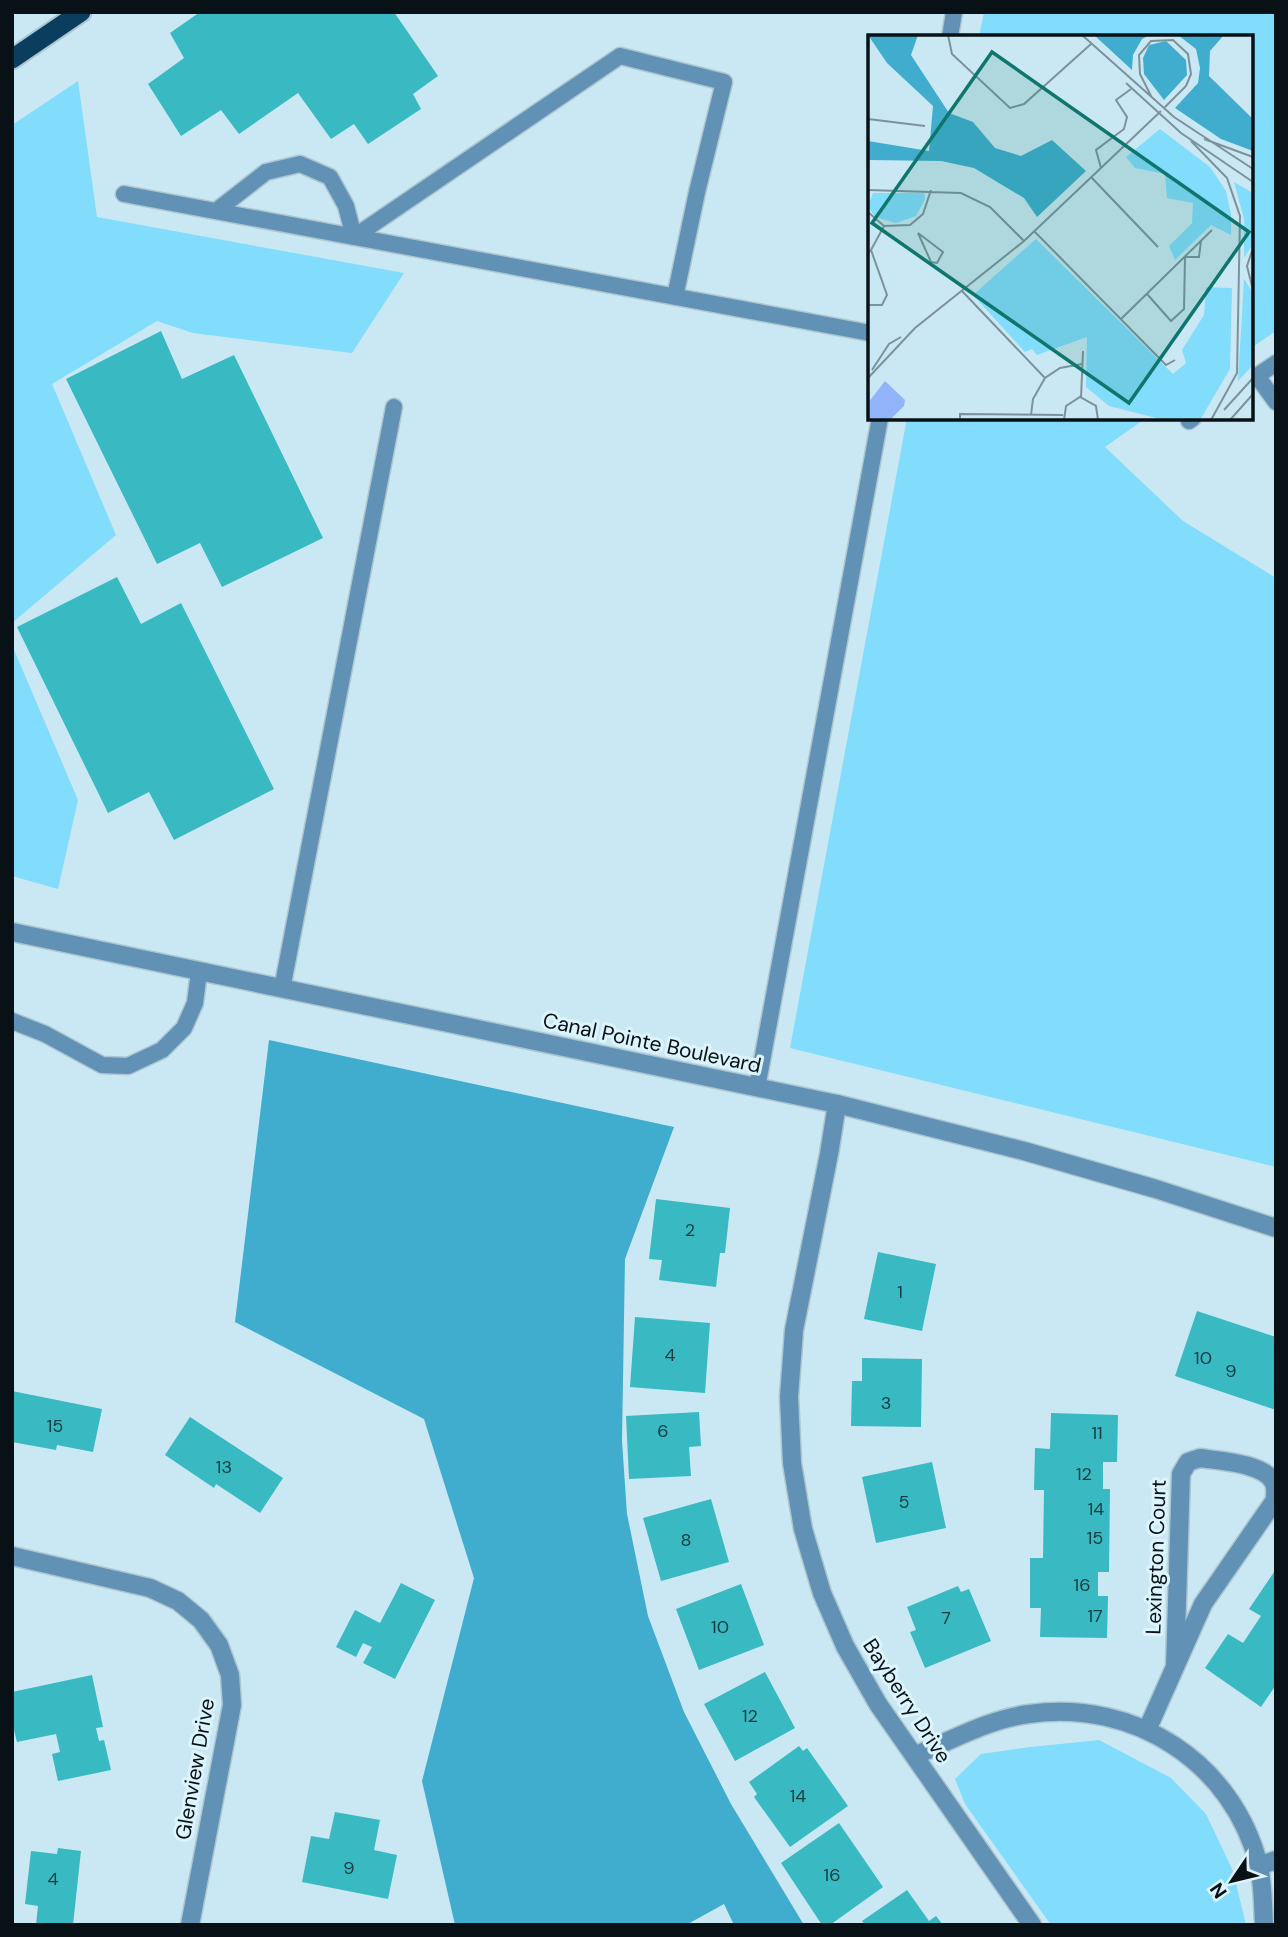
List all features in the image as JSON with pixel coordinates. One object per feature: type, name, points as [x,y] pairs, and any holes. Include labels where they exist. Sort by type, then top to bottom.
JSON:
[{"type":"highway","points":[[12,59],[81,12]]},
{"type":"street","name":"Canal Pointe Boulevard","points":[[12,932],[837,1104],[1024,1151],[1156,1189],[1276,1228]]},
{"type":"street","name":"Bayberry Drive","points":[[837,1104],[830,1154],[794,1330],[789,1397],[792,1463],[803,1529],[827,1605],[845,1646],[878,1704],[1032,1925]]},
{"type":"street","name":"Lexington Court","points":[[1147,1730],[1175,1667],[1203,1604],[1275,1500],[1276,1487],[1272,1479],[1258,1468],[1200,1458],[1188,1462],[1181,1474],[1175,1667]]},
{"type":"street","name":"Glenview Drive","points":[[12,1556],[150,1588],[178,1601],[201,1620],[219,1645],[230,1675],[232,1705],[190,1925]]},
{"type":"street","points":[[914,1756],[989,1724],[1027,1714],[1065,1711],[1107,1716],[1166,1739],[1202,1767],[1227,1797],[1267,1863],[1263,1892],[1264,1925]]},
{"type":"lane","points":[[950,35],[954,12]]},
{"type":"lane","points":[[354,237],[620,56],[724,82],[675,297]]},
{"type":"lane","points":[[216,211],[266,172],[300,164],[330,177],[346,206],[354,237]]},
{"type":"lane","points":[[124,194],[868,333]]},
{"type":"lane","points":[[1276,363],[1254,378],[1276,402]]},
{"type":"lane","points":[[282,989],[394,407]]},
{"type":"lane","points":[[757,1088],[880,420]]},
{"type":"lane","points":[[12,1021],[45,1034],[102,1065],[128,1066],[162,1050],[184,1028],[195,1003],[199,972]]},
{"type":"shaded area","points":[[984,12],[1276,12],[1276,331],[1253,347],[1253,35],[979,35]]},
{"type":"shaded area","points":[[78,81],[97,217],[404,273],[352,353],[193,333],[157,321],[52,384],[116,535],[12,623],[12,125]]},
{"type":"shaded area","points":[[907,420],[1143,420],[1105,447],[1183,521],[1276,578],[1276,1167],[790,1048]]},
{"type":"shaded area","points":[[12,645],[78,800],[58,889],[12,876]]},
{"type":"shaded area","points":[[269,1040],[674,1127],[625,1259],[622,1441],[627,1514],[648,1616],[684,1712],[731,1804],[804,1925],[734,1925],[724,1904],[686,1925],[455,1925],[422,1781],[474,1578],[424,1419],[235,1322]]},
{"type":"shaded area","points":[[1099,1740],[1171,1778],[1206,1814],[1233,1871],[1246,1925],[1051,1925],[965,1804],[955,1779],[981,1754]]},
{"type":"building","points":[[200,12],[394,12],[438,76],[413,94],[421,109],[368,144],[354,124],[331,139],[298,93],[239,134],[221,110],[181,136],[148,84],[184,58],[170,33]]},
{"type":"building","points":[[161,331],[182,379],[234,355],[323,538],[222,587],[200,543],[157,564],[66,379]]},
{"type":"building","points":[[117,577],[141,624],[181,603],[274,789],[174,840],[149,792],[108,813],[17,627]]},
{"type":"building","points":[[656,1199],[730,1208],[725,1253],[720,1253],[716,1287],[659,1280],[662,1260],[649,1259]]},
{"type":"building","points":[[878,1252],[936,1264],[922,1331],[864,1319]]},
{"type":"building","points":[[1197,1311],[1276,1337],[1276,1410],[1175,1376]]},
{"type":"building","points":[[635,1317],[710,1323],[705,1393],[630,1387]]},
{"type":"building","points":[[862,1358],[922,1359],[921,1427],[851,1426],[852,1381],[862,1381]]},
{"type":"building","points":[[12,1391],[102,1409],[93,1452],[57,1445],[56,1450],[12,1442]]},
{"type":"building","points":[[699,1412],[701,1446],[689,1447],[691,1476],[629,1479],[626,1416]]},
{"type":"building","points":[[1051,1413],[1118,1415],[1117,1462],[1103,1462],[1103,1489],[1110,1489],[1109,1572],[1098,1572],[1098,1596],[1108,1596],[1107,1638],[1040,1637],[1041,1608],[1030,1608],[1030,1558],[1043,1558],[1044,1490],[1034,1490],[1035,1448],[1050,1449]]},
{"type":"building","points":[[190,1417],[283,1478],[260,1513],[216,1484],[214,1488],[165,1455]]},
{"type":"building","points":[[932,1462],[946,1528],[876,1543],[862,1477]]},
{"type":"building","points":[[711,1499],[729,1562],[661,1581],[643,1518]]},
{"type":"building","points":[[1276,1569],[1276,1685],[1261,1707],[1205,1668],[1228,1634],[1243,1643],[1261,1616],[1249,1609]]},
{"type":"building","points":[[401,1583],[435,1600],[395,1679],[363,1663],[372,1647],[363,1643],[356,1657],[336,1647],[355,1610],[380,1623]]},
{"type":"building","points":[[741,1584],[764,1645],[699,1670],[676,1609]]},
{"type":"building","points":[[958,1586],[961,1592],[969,1589],[991,1641],[925,1668],[910,1632],[916,1630],[907,1607]]},
{"type":"building","points":[[765,1672],[795,1728],[735,1761],[704,1704]]},
{"type":"building","points":[[92,1675],[103,1727],[96,1728],[99,1741],[104,1740],[111,1770],[58,1781],[52,1754],[60,1752],[56,1734],[17,1742],[12,1722],[12,1692]]},
{"type":"building","points":[[799,1746],[803,1751],[807,1748],[848,1806],[790,1847],[754,1797],[757,1794],[749,1782]]},
{"type":"building","points":[[335,1812],[380,1820],[374,1850],[397,1855],[388,1899],[302,1882],[311,1836],[329,1839]]},
{"type":"building","points":[[839,1823],[883,1887],[830,1925],[822,1925],[781,1863]]},
{"type":"building","points":[[58,1848],[81,1851],[73,1925],[36,1925],[38,1906],[25,1904],[31,1851],[57,1854]]},
{"type":"building","points":[[907,1890],[929,1921],[936,1916],[943,1925],[865,1925],[862,1921]]}]
